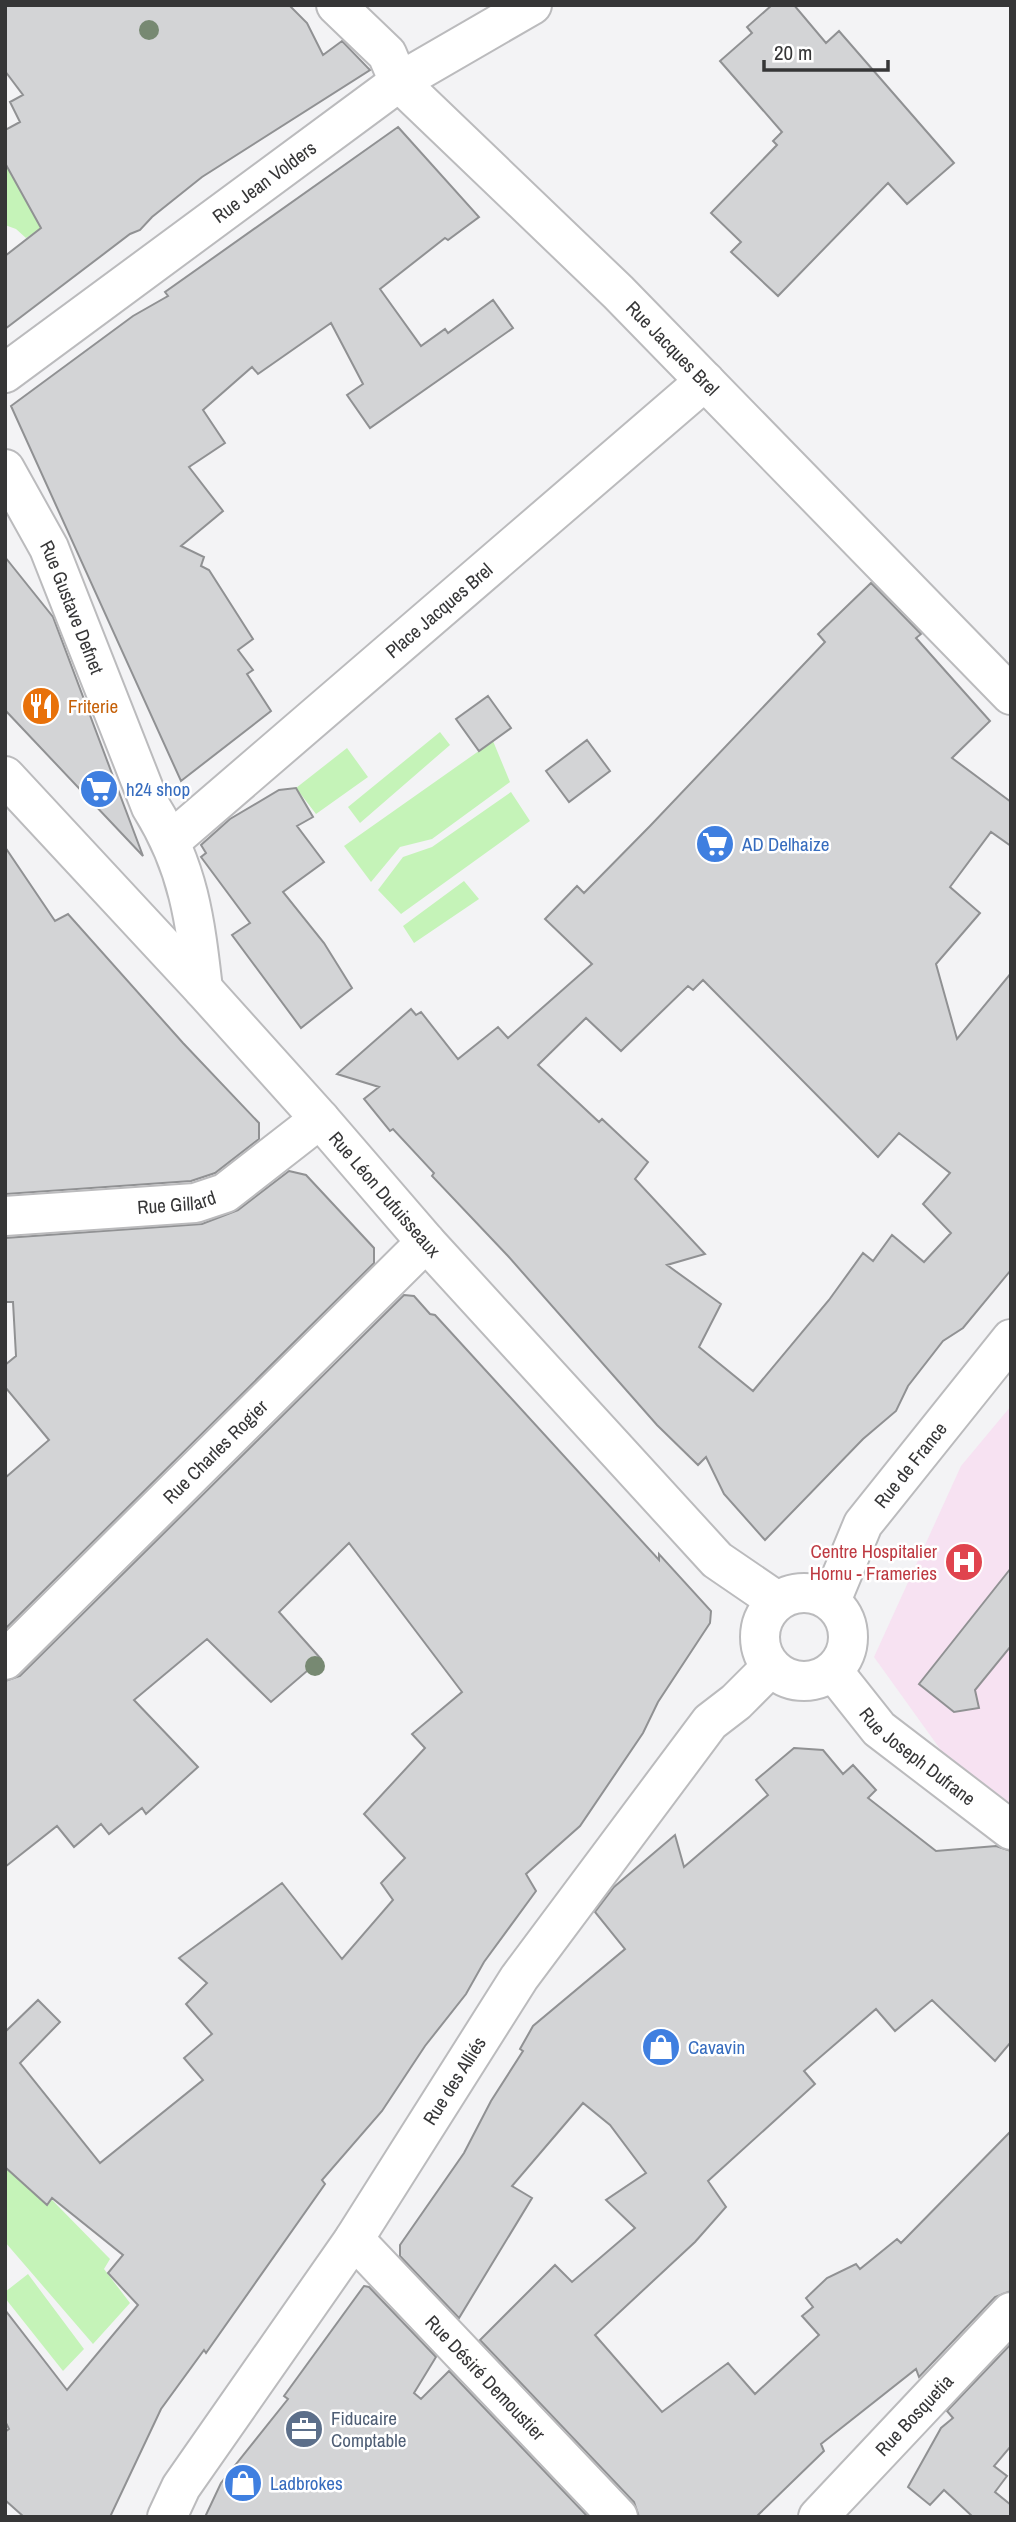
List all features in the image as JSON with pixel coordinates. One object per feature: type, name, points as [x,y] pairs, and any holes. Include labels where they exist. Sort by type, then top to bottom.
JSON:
[{"type":"street","name":"Rue Jacques Brel","points":[[336,5],[387,54],[399,82],[618,292],[1011,695]]},
{"type":"street","name":"Rue Jean Volders","points":[[5,373],[399,82],[532,5]]},
{"type":"street","name":"Place Jacques Brel","points":[[172,840],[705,381]]},
{"type":"street","name":"Rue Gustave Defnet","points":[[5,469],[48,548],[151,807],[172,840],[194,910],[203,989]]},
{"type":"street","name":"Rue Léon Dufuisseaux","points":[[5,776],[203,989],[426,1242],[717,1560],[776,1601]]},
{"type":"street","name":"Rue Gillard","points":[[5,1216],[195,1203],[225,1193],[320,1119]]},
{"type":"street","name":"Rue Charles Rogier","points":[[5,1660],[426,1242]]},
{"type":"street","name":"Rue de France","points":[[831,1601],[863,1524],[1011,1339]]},
{"type":"street","points":[[801,1592],[815,1593],[831,1601],[846,1621],[849,1635],[848,1648],[833,1671],[821,1678],[795,1680],[771,1667],[760,1642],[761,1628],[766,1614],[776,1601],[801,1592]]},
{"type":"street","name":"Rue des Alliés","points":[[167,2517],[181,2487],[354,2239],[520,1978],[710,1722],[736,1702],[771,1667]]},
{"type":"street","name":"Rue Joseph Dufrane","points":[[833,1671],[879,1729],[1011,1830]]},
{"type":"street","name":"Rue Désiré Demoustier","points":[[354,2239],[618,2517]]},
{"type":"street","name":"Rue Bosquetia","points":[[818,2517],[1011,2312]]},
{"type":"shaded area","name":"Centre Hospitalier Hornu - Frameries","points":[[1011,1406],[1011,1809],[953,1767],[874,1657],[961,1466]]},
{"type":"green space","points":[[5,163],[42,228],[26,238],[16,229],[5,225]]},
{"type":"green space","points":[[440,732],[450,745],[360,823],[348,807]]},
{"type":"green space","points":[[493,741],[510,782],[432,839],[400,847],[371,882],[344,846]]},
{"type":"green space","points":[[347,748],[368,777],[316,814],[296,788]]},
{"type":"green space","points":[[511,792],[530,821],[401,914],[378,890],[403,857],[432,847]]},
{"type":"green space","points":[[464,881],[479,899],[414,943],[403,926]]},
{"type":"green space","points":[[5,2152],[110,2259],[104,2269],[130,2303],[93,2344],[5,2242]]},
{"type":"green space","points":[[28,2274],[84,2349],[63,2371],[5,2298],[5,2292]]},
{"type":"building","points":[[5,5],[289,5],[307,23],[323,55],[342,41],[370,70],[202,177],[140,230],[130,234],[5,329],[5,256],[41,228],[5,163],[5,130],[20,122],[10,102],[23,95],[5,71]]},
{"type":"building","points":[[772,5],[794,5],[826,43],[839,31],[954,163],[907,204],[888,183],[778,296],[731,252],[741,242],[711,213],[777,145],[773,141],[782,132],[720,61],[752,33],[747,27]]},
{"type":"building","points":[[398,127],[479,217],[448,240],[445,238],[380,289],[421,346],[445,329],[448,333],[493,300],[513,328],[370,428],[347,395],[363,384],[331,323],[258,374],[252,367],[203,410],[225,443],[189,467],[223,511],[181,546],[204,557],[201,566],[209,570],[253,639],[238,650],[253,670],[247,674],[271,711],[181,781],[11,406],[133,316],[168,296],[165,292]]},
{"type":"building","points":[[5,557],[53,617],[143,856],[5,710]]},
{"type":"building","points":[[871,583],[921,634],[916,638],[990,721],[952,758],[1011,802],[1011,846],[991,832],[950,887],[980,913],[936,964],[957,1039],[1011,973],[1011,1270],[963,1328],[943,1341],[908,1386],[896,1411],[863,1439],[765,1540],[724,1494],[706,1457],[698,1465],[657,1425],[508,1256],[432,1176],[434,1173],[393,1129],[390,1131],[364,1099],[379,1087],[337,1074],[411,1009],[416,1015],[421,1012],[458,1059],[498,1027],[508,1038],[592,964],[545,919],[577,886],[584,893],[650,826],[825,642],[818,634]],"holes":[[[703,980],[878,1157],[899,1133],[950,1173],[923,1204],[951,1233],[924,1262],[892,1235],[873,1261],[863,1253],[829,1300],[753,1391],[699,1347],[721,1304],[667,1265],[705,1254],[635,1179],[648,1162],[602,1119],[599,1122],[538,1065],[586,1018],[621,1051],[688,986],[693,990]]]},
{"type":"building","points":[[488,696],[511,728],[479,751],[456,719]]},
{"type":"building","points":[[587,740],[610,771],[569,802],[546,771]]},
{"type":"building","points":[[296,788],[313,817],[297,826],[324,862],[283,892],[324,943],[352,988],[301,1028],[232,935],[250,923],[201,857],[206,853],[201,845],[230,819],[279,790]]},
{"type":"building","points":[[5,847],[55,921],[68,914],[183,1043],[259,1123],[259,1139],[215,1173],[191,1181],[6,1194]]},
{"type":"building","points":[[289,1171],[306,1175],[374,1248],[374,1263],[5,1629],[5,1478],[49,1440],[5,1387],[5,1365],[16,1356],[13,1302],[5,1302],[5,1238],[202,1224],[238,1210]]},
{"type":"building","points":[[404,1295],[414,1296],[430,1314],[435,1315],[659,1560],[659,1554],[711,1611],[710,1623],[658,1702],[643,1733],[580,1826],[526,1874],[536,1891],[484,1962],[466,1994],[425,2046],[382,2111],[322,2180],[325,2184],[206,2353],[204,2350],[161,2409],[110,2517],[24,2517],[5,2500],[5,2432],[9,2429],[5,2421],[5,2310],[67,2390],[138,2305],[108,2273],[123,2255],[52,2198],[47,2205],[5,2167],[5,2032],[38,2000],[60,2022],[20,2063],[100,2163],[203,2080],[184,2058],[212,2034],[186,2004],[207,1983],[179,1958],[282,1883],[342,1959],[393,1900],[381,1883],[405,1858],[364,1814],[425,1748],[412,1734],[462,1692],[349,1543],[279,1612],[321,1659],[271,1702],[207,1639],[134,1700],[198,1767],[146,1814],[142,1808],[109,1834],[101,1824],[74,1847],[57,1826],[5,1867],[5,1681],[20,1676]]},
{"type":"building","points":[[1011,1568],[1011,1646],[975,1690],[979,1708],[954,1712],[919,1684]]},
{"type":"building","points":[[794,1748],[823,1750],[843,1774],[853,1765],[876,1790],[868,1798],[936,1851],[996,1846],[1011,1851],[1011,2042],[995,2061],[932,2000],[895,2031],[876,2009],[804,2071],[815,2084],[708,2181],[726,2207],[695,2242],[595,2335],[662,2412],[728,2363],[755,2394],[819,2335],[802,2316],[813,2307],[806,2298],[827,2278],[856,2264],[860,2269],[897,2239],[901,2243],[1011,2131],[1011,2291],[995,2297],[919,2377],[916,2369],[821,2444],[824,2451],[756,2517],[639,2517],[634,2502],[480,2340],[555,2265],[572,2282],[635,2228],[606,2200],[646,2173],[610,2125],[583,2103],[512,2186],[532,2198],[459,2318],[400,2256],[400,2245],[464,2153],[491,2101],[523,2051],[520,2049],[533,2026],[625,1949],[595,1912],[614,1887],[675,1835],[684,1867],[768,1795],[756,1780]]},
{"type":"building","points":[[364,2286],[369,2287],[436,2357],[414,2393],[421,2399],[449,2371],[588,2517],[205,2517],[221,2483],[288,2399],[284,2396]]},
{"type":"building","points":[[1011,2344],[1011,2446],[994,2466],[1007,2476],[995,2492],[1011,2505],[1011,2517],[973,2517],[944,2490],[930,2505],[908,2487],[941,2428],[953,2418],[947,2411]]},
{"type":"place","name":"Friterie","points":[[41,706]]},
{"type":"place","name":"h24 shop","points":[[99,789]]},
{"type":"place","name":"AD Delhaize","points":[[715,844]]},
{"type":"place","name":"Centre Hospitalier Hornu - Frameries","points":[[964,1562]]},
{"type":"place","name":"Cavavin","points":[[661,2047]]},
{"type":"place","name":"Fiducaire Comptable","points":[[304,2429]]},
{"type":"place","name":"Ladbrokes","points":[[243,2483]]}]
